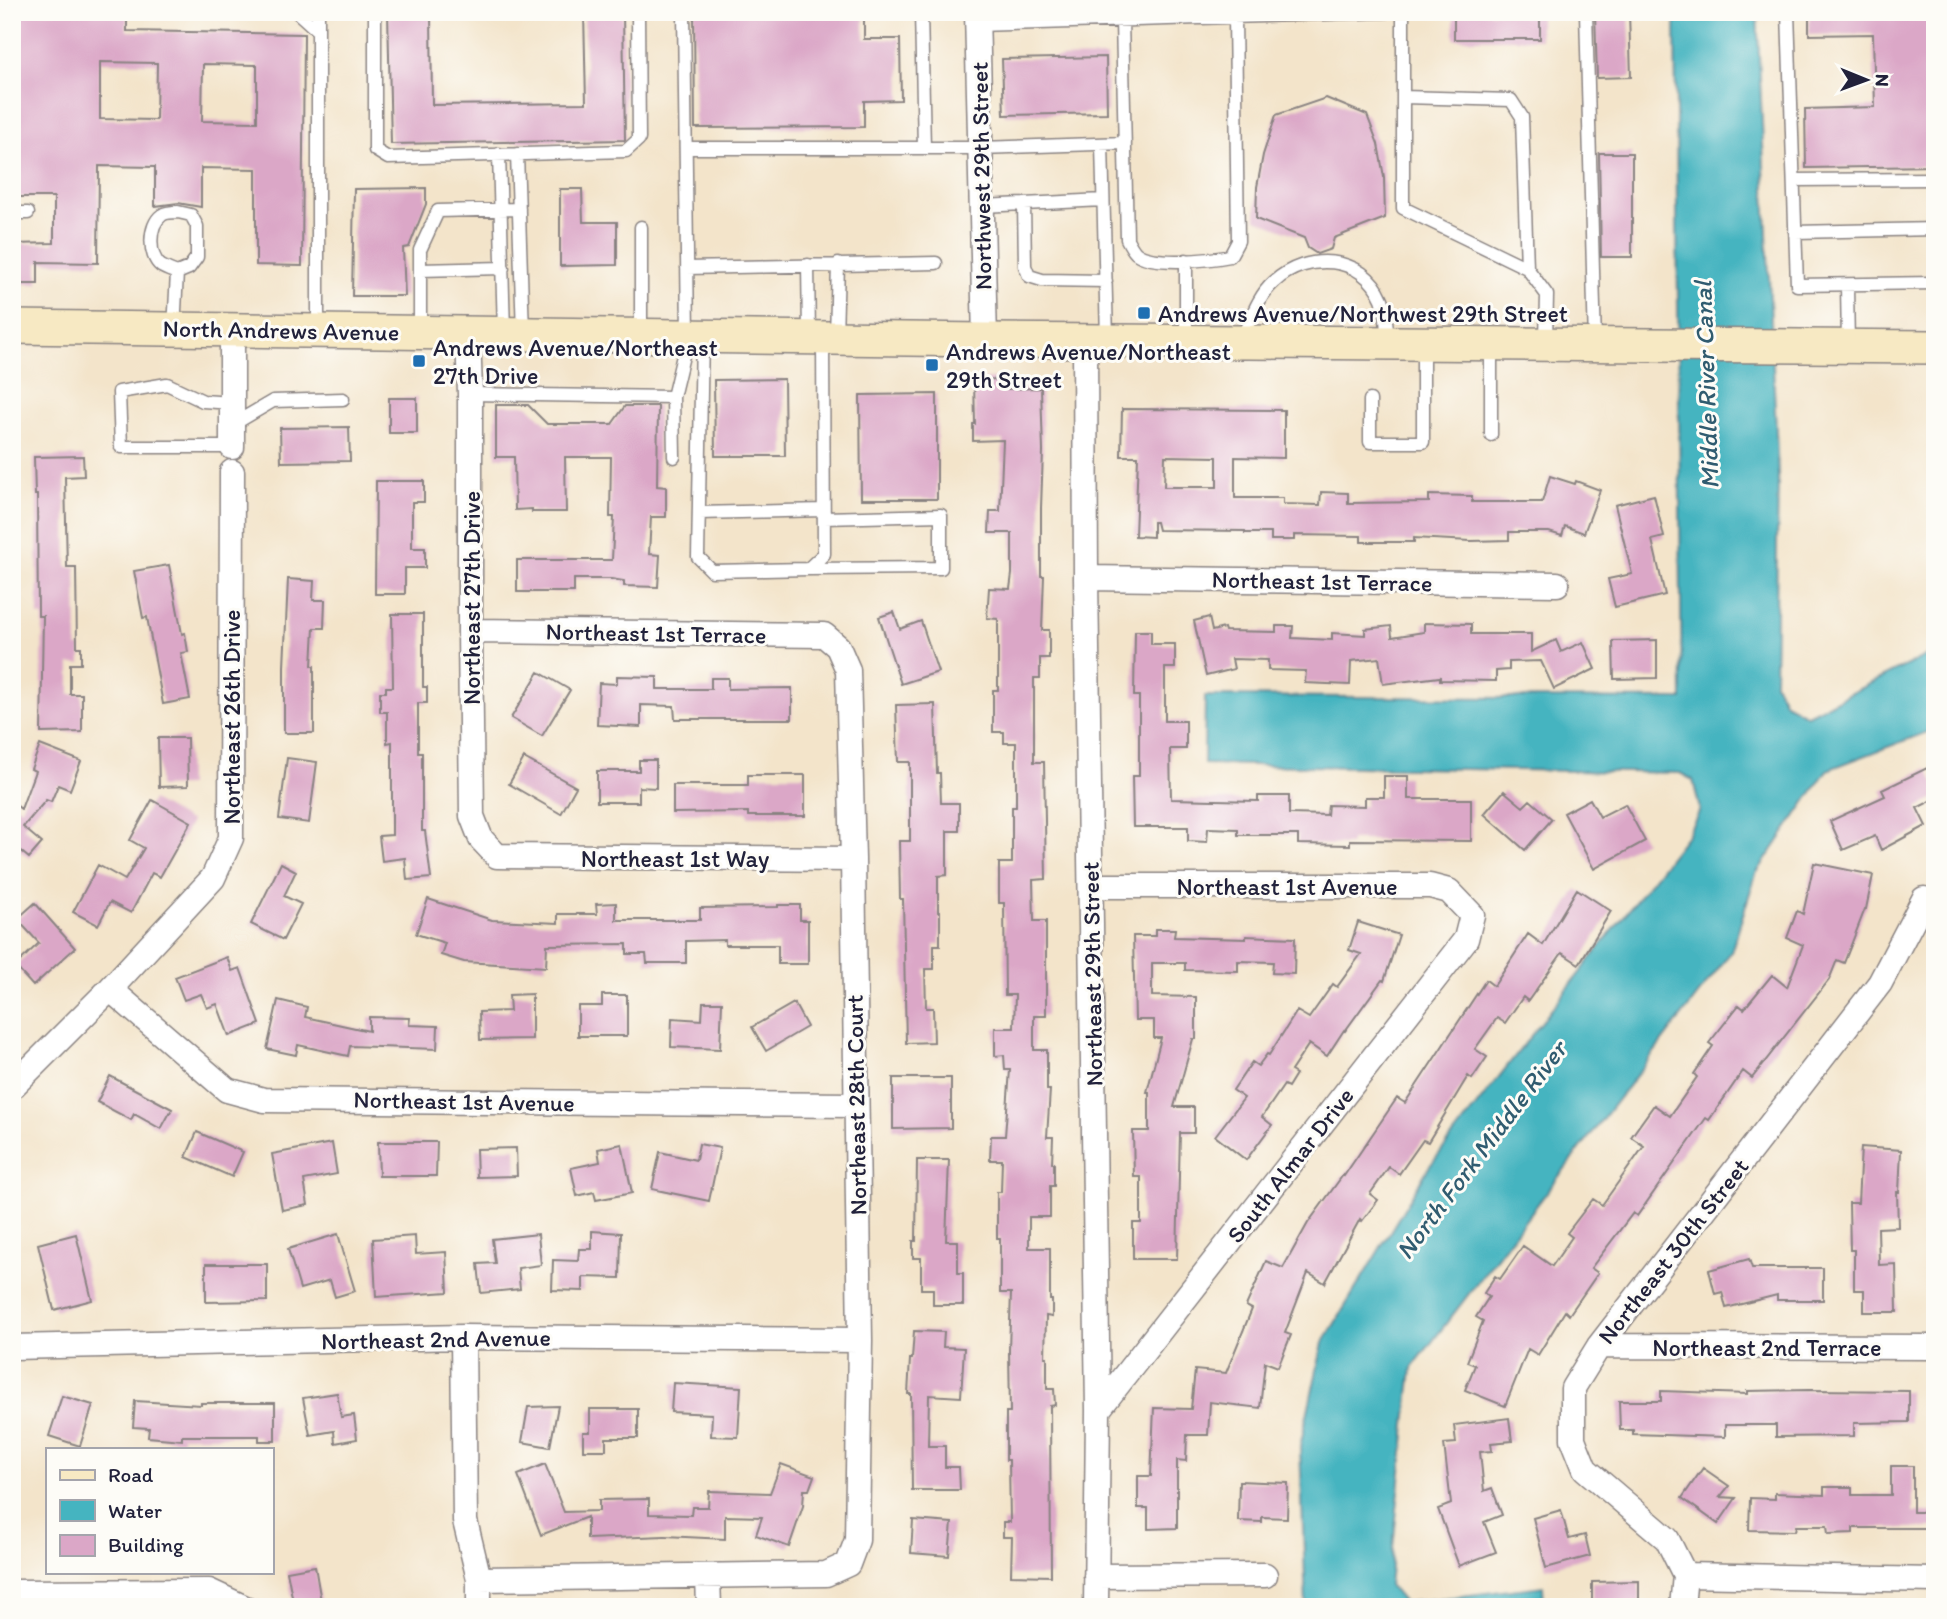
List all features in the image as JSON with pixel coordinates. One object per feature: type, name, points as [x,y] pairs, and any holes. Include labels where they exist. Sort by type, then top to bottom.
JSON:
[{"type":"main road","name":"North Andrews Avenue","points":[[12,327],[985,340],[1935,347]]},
{"type":"street","name":"Northwest 29th Street","points":[[977,18],[985,340]]},
{"type":"street","points":[[232,330],[232,425]]},
{"type":"street","name":"Northeast 27th Drive","points":[[468,332],[471,394],[472,816],[481,839],[496,856]]},
{"type":"street","name":"Northeast 29th Street","points":[[1096,341],[1086,578],[1098,1410],[1096,1607]]},
{"type":"street","name":"Northeast 26th Drive","points":[[12,1087],[110,989],[212,878],[231,838],[232,472]]},
{"type":"street","name":"Northeast 1st Terrace","points":[[1086,578],[1558,584]]},
{"type":"street","name":"Northeast 1st Terrace","points":[[470,631],[824,635],[838,647]]},
{"type":"street","name":"Northeast 28th Court","points":[[708,1577],[827,1574],[848,1564],[857,1540],[860,1340],[853,859],[848,670],[838,647]]},
{"type":"street","name":"Northeast 1st Way","points":[[496,856],[853,859]]},
{"type":"street","name":"Northeast 1st Avenue","points":[[1091,886],[1430,886],[1450,891],[1472,915]]},
{"type":"street","name":"Northeast 30th Street","points":[[1685,1575],[1667,1539],[1585,1469],[1573,1439],[1573,1388],[1599,1346],[1880,984],[1924,900],[1935,922]]},
{"type":"street","name":"South Almar Drive","points":[[1098,1410],[1466,939],[1472,915]]},
{"type":"street","name":"Northeast 1st Avenue","points":[[110,989],[227,1090],[264,1100],[856,1105]]},
{"type":"street","points":[[463,1337],[465,1521],[479,1579],[479,1607]]},
{"type":"street","name":"Northeast 2nd Avenue","points":[[12,1347],[463,1337],[860,1340]]},
{"type":"street","name":"Northeast 2nd Terrace","points":[[1599,1346],[1935,1347]]},
{"type":"street","points":[[1682,1607],[1685,1575],[1935,1580]]},
{"type":"street","points":[[1096,1576],[1265,1576]]},
{"type":"street","points":[[479,1579],[708,1577],[709,1607]]},
{"type":"street","points":[[12,1592],[209,1591],[243,1607]]},
{"type":"lane","points":[[297,12],[318,30]]},
{"type":"lane","points":[[317,12],[318,331]]},
{"type":"lane","points":[[375,12],[375,149],[388,158],[626,152],[639,139],[638,12]]},
{"type":"lane","points":[[684,12],[687,268],[695,336],[698,556],[712,571],[941,568],[941,515],[699,513]]},
{"type":"lane","points":[[921,12],[924,148]]},
{"type":"lane","points":[[977,18],[1122,20],[1386,12]]},
{"type":"lane","points":[[1403,12],[1403,208],[1527,268],[1547,295],[1546,344]]},
{"type":"lane","points":[[1587,12],[1595,344]]},
{"type":"lane","points":[[1788,12],[1797,285],[1935,283]]},
{"type":"lane","points":[[1122,20],[1127,239],[1136,254],[1155,261],[1214,260],[1230,257],[1238,241],[1235,17]]},
{"type":"lane","points":[[1403,97],[1511,100],[1522,117],[1527,268]]},
{"type":"lane","points":[[686,148],[981,148],[1125,143]]},
{"type":"lane","points":[[1096,341],[1106,281],[1102,144]]},
{"type":"lane","points":[[499,154],[503,268],[514,333]]},
{"type":"lane","points":[[514,333],[519,209],[517,154]]},
{"type":"lane","points":[[1794,180],[1935,179]]},
{"type":"lane","points":[[982,206],[1103,200]]},
{"type":"lane","points":[[1024,204],[1025,266],[1029,276],[1042,280],[1106,281]]},
{"type":"lane","points":[[420,332],[420,250],[438,211],[519,209]]},
{"type":"lane","points":[[178,212],[191,215],[197,226],[197,257],[189,268],[177,273],[160,265],[153,254],[152,236],[154,223],[164,214],[178,212]]},
{"type":"lane","points":[[12,213],[29,213]]},
{"type":"lane","points":[[641,227],[641,335]]},
{"type":"lane","points":[[1796,232],[1935,229]]},
{"type":"lane","points":[[1186,260],[1186,341]]},
{"type":"lane","points":[[1240,341],[1260,299],[1272,283],[1290,269],[1309,262],[1329,261],[1350,265],[1370,280],[1382,300],[1388,343]]},
{"type":"lane","points":[[687,268],[936,263]]},
{"type":"lane","points":[[808,569],[824,554],[823,337],[838,264]]},
{"type":"lane","points":[[807,265],[823,337]]},
{"type":"lane","points":[[420,270],[503,268]]},
{"type":"lane","points":[[174,329],[177,273]]},
{"type":"lane","points":[[1847,285],[1848,346]]},
{"type":"lane","points":[[674,457],[673,397],[695,336]]},
{"type":"lane","points":[[1370,400],[1370,442],[1423,442],[1423,343]]},
{"type":"lane","points":[[1491,435],[1492,344]]},
{"type":"lane","points":[[232,425],[203,401],[167,384],[119,392],[121,447],[232,425],[273,401],[343,400]]},
{"type":"lane","points":[[471,394],[673,397]]},
{"type":"water","points":[[1675,12],[1757,12],[1778,476],[1775,683],[1785,703],[1807,715],[1935,651],[1935,729],[1827,770],[1756,874],[1731,952],[1412,1368],[1389,1585],[1404,1603],[1543,1586],[1544,1607],[1306,1607],[1300,1447],[1323,1343],[1429,1167],[1687,835],[1700,810],[1693,780],[1680,773],[1204,764],[1205,696],[1682,699]]},
{"type":"building","points":[[12,12],[127,12],[127,31],[304,34],[302,266],[256,265],[256,169],[201,168],[201,207],[178,203],[155,206],[155,167],[99,166],[98,263],[38,262],[38,284],[12,284],[12,244],[54,243],[54,197],[12,197]],"holes":[[[100,62],[157,63],[156,120],[100,119]],[[203,64],[257,65],[257,122],[202,121]]]},
{"type":"building","points":[[388,12],[431,12],[432,105],[586,103],[584,12],[623,12],[625,140],[391,144]]},
{"type":"building","points":[[694,12],[864,12],[864,39],[900,39],[901,100],[864,101],[864,127],[695,128]]},
{"type":"building","points":[[1454,12],[1540,12],[1540,39],[1454,39]]},
{"type":"building","points":[[1595,12],[1629,12],[1631,77],[1597,78]]},
{"type":"building","points":[[1809,12],[1935,12],[1935,166],[1806,168],[1805,109],[1875,107],[1873,34],[1809,35]]},
{"type":"building","points":[[1106,57],[1107,113],[1004,115],[1002,59]]},
{"type":"building","points":[[1326,98],[1367,115],[1378,144],[1384,177],[1385,218],[1334,238],[1331,249],[1317,254],[1308,248],[1304,238],[1256,219],[1257,187],[1263,155],[1276,115]]},
{"type":"building","points":[[1599,153],[1632,153],[1632,257],[1601,257]]},
{"type":"building","points":[[426,188],[426,204],[409,247],[403,248],[405,296],[352,296],[354,189]]},
{"type":"building","points":[[560,189],[582,189],[583,222],[617,222],[617,265],[560,266]]},
{"type":"building","points":[[784,379],[785,456],[715,456],[714,380]]},
{"type":"building","points":[[1000,379],[1001,389],[1041,388],[1041,576],[1044,576],[1042,630],[1049,630],[1049,658],[1040,658],[1040,678],[1034,678],[1034,762],[1044,762],[1046,879],[1033,880],[1034,921],[1046,921],[1046,1016],[1034,1016],[1034,1050],[1047,1050],[1047,1090],[1050,1090],[1047,1137],[1053,1137],[1054,1186],[1050,1186],[1050,1217],[1029,1217],[1029,1248],[1050,1248],[1052,1317],[1046,1316],[1045,1357],[1047,1389],[1054,1389],[1055,1405],[1050,1406],[1051,1576],[1011,1575],[1012,1537],[1003,1537],[1003,1522],[1010,1522],[1006,1412],[1010,1412],[1011,1293],[1000,1293],[997,1192],[1001,1192],[1002,1160],[990,1160],[991,1136],[1005,1136],[1010,1070],[1005,1070],[1004,1055],[995,1056],[995,1028],[1014,1028],[1015,995],[1005,995],[1004,903],[999,903],[999,863],[1012,863],[1012,807],[1016,807],[1016,743],[1004,743],[1004,732],[993,732],[993,690],[998,690],[998,619],[987,618],[989,588],[1010,589],[1012,533],[989,533],[990,511],[1000,511],[1003,440],[973,441],[974,380]]},
{"type":"building","points":[[937,394],[937,499],[861,499],[860,395]]},
{"type":"building","points":[[389,398],[417,398],[417,433],[389,433]]},
{"type":"building","points":[[496,405],[528,405],[547,424],[612,424],[625,406],[658,406],[657,486],[666,487],[666,517],[651,517],[649,554],[660,555],[658,587],[624,586],[624,581],[611,579],[574,579],[574,592],[517,592],[517,560],[612,560],[614,517],[610,517],[611,457],[565,457],[566,512],[515,510],[514,457],[496,457]]},
{"type":"building","points":[[1122,409],[1284,410],[1284,458],[1235,457],[1235,498],[1283,498],[1283,504],[1320,505],[1321,492],[1348,493],[1348,503],[1429,502],[1429,495],[1472,496],[1472,502],[1542,502],[1550,476],[1575,484],[1576,481],[1600,490],[1584,533],[1565,526],[1562,536],[1549,532],[1509,532],[1509,540],[1414,538],[1414,542],[1361,542],[1361,536],[1294,535],[1294,540],[1271,540],[1271,533],[1158,530],[1156,522],[1153,522],[1153,537],[1135,536],[1138,456],[1121,456]],"holes":[[[1165,456],[1217,457],[1217,487],[1164,487]]]},
{"type":"building","points":[[349,427],[350,461],[281,462],[280,428]]},
{"type":"building","points":[[83,456],[84,476],[65,477],[67,567],[76,567],[77,647],[81,647],[81,664],[70,664],[70,694],[82,694],[82,732],[41,733],[43,616],[38,616],[34,457]]},
{"type":"building","points":[[376,481],[424,481],[424,502],[412,502],[412,548],[425,548],[425,568],[405,568],[405,594],[375,594]]},
{"type":"building","points":[[1654,495],[1664,537],[1652,540],[1665,595],[1615,607],[1608,579],[1632,574],[1615,505]]},
{"type":"building","points":[[169,565],[188,652],[181,653],[190,699],[163,704],[147,617],[143,618],[134,571]]},
{"type":"building","points":[[288,579],[314,581],[313,600],[325,600],[324,628],[314,628],[314,733],[284,733]]},
{"type":"building","points":[[894,612],[900,629],[921,621],[938,672],[901,684],[879,617]]},
{"type":"building","points":[[392,614],[423,614],[423,687],[427,687],[427,703],[418,703],[418,753],[422,753],[422,831],[425,831],[431,878],[407,880],[405,858],[382,861],[379,836],[392,835],[392,742],[387,743],[387,712],[380,712],[380,692],[386,692],[386,687],[393,687]]},
{"type":"building","points":[[1209,617],[1212,631],[1224,628],[1225,631],[1276,632],[1276,626],[1293,626],[1292,638],[1332,640],[1332,633],[1365,635],[1365,629],[1391,626],[1392,637],[1424,632],[1424,623],[1471,624],[1471,634],[1531,634],[1531,652],[1556,640],[1561,652],[1583,642],[1595,669],[1554,689],[1541,661],[1509,662],[1509,670],[1496,671],[1496,681],[1440,680],[1440,677],[1383,684],[1379,658],[1351,661],[1350,685],[1305,683],[1306,671],[1268,670],[1268,660],[1232,659],[1234,669],[1206,676],[1194,621]]},
{"type":"building","points":[[1135,631],[1151,631],[1151,644],[1175,644],[1175,668],[1165,668],[1165,721],[1186,721],[1186,749],[1170,749],[1171,799],[1258,801],[1258,796],[1289,796],[1289,814],[1327,815],[1328,805],[1365,806],[1365,797],[1384,797],[1384,776],[1408,776],[1408,799],[1471,799],[1471,841],[1350,840],[1350,845],[1298,844],[1298,835],[1238,835],[1238,829],[1208,828],[1207,842],[1188,841],[1188,827],[1133,827],[1132,776],[1139,776],[1139,696],[1134,696]]},
{"type":"building","points":[[1657,640],[1657,678],[1614,679],[1613,641]]},
{"type":"building","points":[[539,672],[570,690],[542,736],[511,718]]},
{"type":"building","points":[[617,676],[657,677],[657,689],[711,689],[711,678],[728,678],[728,689],[792,688],[792,719],[675,719],[674,706],[641,705],[641,727],[597,725],[599,683],[617,684]]},
{"type":"building","points":[[935,704],[937,773],[940,773],[941,803],[959,803],[959,831],[947,831],[947,875],[938,876],[940,945],[934,945],[934,969],[925,969],[926,1008],[933,1008],[934,1042],[906,1043],[899,841],[910,841],[910,762],[898,762],[896,705]]},
{"type":"building","points":[[158,738],[187,738],[188,786],[159,787]]},
{"type":"building","points":[[40,745],[81,761],[70,790],[58,785],[51,802],[46,800],[23,827],[42,843],[29,858],[12,844],[12,802],[21,809],[35,771],[31,769]]},
{"type":"building","points":[[287,758],[317,762],[309,823],[279,819]]},
{"type":"building","points":[[524,758],[576,787],[561,814],[509,784]]},
{"type":"building","points":[[639,760],[656,760],[656,788],[639,787],[639,802],[597,802],[597,771],[639,771]]},
{"type":"building","points":[[1927,768],[1935,784],[1935,799],[1917,808],[1926,826],[1881,850],[1875,836],[1843,850],[1830,821],[1885,796],[1882,790]]},
{"type":"building","points":[[748,775],[805,775],[805,816],[748,816],[748,812],[673,813],[673,785],[748,785]]},
{"type":"building","points":[[1504,791],[1523,807],[1530,800],[1552,819],[1525,850],[1484,814]]},
{"type":"building","points":[[1590,799],[1600,817],[1625,804],[1645,841],[1594,869],[1564,813]]},
{"type":"building","points":[[152,800],[191,822],[160,877],[152,873],[131,913],[110,902],[98,925],[73,912],[98,865],[125,880],[144,848],[130,840]]},
{"type":"building","points":[[281,863],[296,871],[284,896],[301,904],[283,940],[251,924]]},
{"type":"building","points":[[1814,863],[1873,875],[1866,909],[1844,963],[1837,960],[1829,980],[1752,1078],[1743,1071],[1709,1120],[1706,1118],[1637,1216],[1633,1213],[1591,1268],[1598,1273],[1569,1315],[1565,1311],[1538,1355],[1528,1349],[1505,1406],[1465,1390],[1475,1365],[1467,1362],[1483,1321],[1476,1317],[1489,1297],[1484,1293],[1495,1276],[1500,1279],[1523,1246],[1552,1266],[1572,1237],[1567,1233],[1593,1199],[1602,1205],[1644,1146],[1631,1137],[1654,1105],[1670,1116],[1697,1077],[1694,1074],[1713,1046],[1709,1043],[1739,1005],[1744,1009],[1772,975],[1787,987],[1803,945],[1787,938],[1797,911],[1803,914]]},
{"type":"building","points":[[1577,889],[1611,911],[1579,964],[1562,953],[1528,1001],[1523,997],[1505,1023],[1497,1018],[1475,1049],[1487,1057],[1472,1079],[1468,1076],[1428,1142],[1423,1140],[1399,1174],[1389,1167],[1370,1194],[1378,1200],[1362,1221],[1360,1219],[1325,1283],[1308,1273],[1285,1333],[1291,1335],[1278,1367],[1265,1362],[1260,1408],[1210,1402],[1208,1435],[1187,1435],[1186,1461],[1177,1460],[1177,1528],[1148,1529],[1148,1508],[1138,1508],[1138,1476],[1151,1476],[1154,1408],[1191,1409],[1195,1370],[1226,1373],[1252,1309],[1246,1306],[1266,1261],[1283,1268],[1308,1223],[1397,1098],[1405,1103],[1486,980],[1494,986],[1528,934],[1543,945]]},
{"type":"building","points":[[428,899],[492,920],[558,923],[558,914],[597,914],[596,904],[616,903],[616,920],[700,920],[700,908],[800,905],[800,920],[808,920],[808,964],[778,964],[778,945],[725,945],[725,940],[686,941],[686,963],[647,963],[646,954],[627,954],[627,944],[547,945],[546,967],[464,962],[441,955],[445,943],[416,934]]},
{"type":"building","points":[[35,903],[75,948],[33,986],[15,966],[39,943],[17,919]]},
{"type":"building","points":[[1358,922],[1399,935],[1384,981],[1382,980],[1344,1030],[1327,1056],[1309,1044],[1291,1071],[1296,1074],[1288,1087],[1284,1085],[1262,1117],[1272,1125],[1246,1160],[1215,1136],[1244,1098],[1233,1090],[1252,1062],[1258,1066],[1267,1054],[1269,1055],[1297,1011],[1309,1018],[1333,984],[1337,987],[1361,954],[1349,950]]},
{"type":"building","points":[[1155,929],[1175,929],[1174,937],[1295,938],[1294,974],[1272,973],[1273,962],[1238,961],[1238,971],[1185,970],[1185,963],[1152,963],[1152,996],[1196,997],[1196,1039],[1193,1039],[1174,1107],[1194,1107],[1194,1133],[1180,1133],[1177,1259],[1133,1259],[1133,1223],[1141,1223],[1141,1177],[1134,1177],[1133,1131],[1149,1131],[1147,1092],[1161,1038],[1154,1038],[1154,1020],[1135,1020],[1133,936],[1155,936]]},
{"type":"building","points":[[227,957],[232,971],[240,968],[260,1024],[229,1036],[217,1004],[207,1008],[201,994],[184,1000],[175,977]]},
{"type":"building","points":[[532,994],[532,1039],[480,1040],[479,1012],[510,1011],[509,995]]},
{"type":"building","points":[[602,995],[627,995],[627,1036],[578,1036],[578,1006],[602,1006]]},
{"type":"building","points":[[278,1000],[307,1007],[305,1017],[369,1031],[369,1017],[410,1018],[409,1025],[438,1026],[437,1049],[350,1046],[348,1056],[298,1045],[296,1055],[267,1049]]},
{"type":"building","points":[[703,1002],[722,1002],[720,1049],[671,1047],[672,1018],[702,1020]]},
{"type":"building","points":[[794,1003],[807,1027],[766,1051],[752,1027]]},
{"type":"building","points":[[110,1076],[172,1109],[161,1129],[134,1114],[131,1120],[97,1102]]},
{"type":"building","points":[[893,1078],[951,1078],[951,1128],[893,1129]]},
{"type":"building","points":[[197,1132],[243,1152],[232,1177],[186,1157]]},
{"type":"building","points":[[378,1142],[437,1142],[436,1176],[379,1176]]},
{"type":"building","points":[[332,1143],[337,1174],[304,1180],[308,1205],[282,1210],[272,1154]]},
{"type":"building","points":[[622,1144],[632,1193],[596,1200],[594,1192],[577,1196],[571,1168],[600,1162],[598,1149]]},
{"type":"building","points":[[699,1144],[720,1148],[709,1201],[652,1189],[660,1152],[696,1160]]},
{"type":"building","points":[[1861,1147],[1901,1150],[1897,1192],[1898,1227],[1878,1228],[1879,1265],[1896,1264],[1897,1312],[1864,1312],[1864,1290],[1854,1290],[1854,1250],[1850,1250],[1849,1203],[1858,1203]]},
{"type":"building","points":[[516,1148],[517,1176],[477,1177],[476,1149]]},
{"type":"building","points":[[917,1160],[949,1160],[946,1241],[958,1241],[958,1273],[963,1273],[963,1305],[933,1305],[933,1289],[921,1289],[921,1258],[913,1258],[913,1241],[916,1241]]},
{"type":"building","points":[[592,1231],[621,1233],[620,1278],[583,1277],[583,1291],[552,1290],[553,1260],[578,1261],[579,1249],[592,1249]]},
{"type":"building","points":[[76,1234],[92,1300],[54,1310],[38,1244]]},
{"type":"building","points":[[338,1234],[355,1291],[335,1297],[330,1280],[300,1289],[288,1249]]},
{"type":"building","points":[[538,1234],[541,1265],[518,1268],[520,1289],[481,1293],[478,1264],[495,1263],[492,1239]]},
{"type":"building","points":[[415,1236],[416,1254],[446,1252],[448,1292],[376,1297],[373,1239]]},
{"type":"building","points":[[1749,1259],[1752,1268],[1823,1268],[1823,1300],[1777,1300],[1777,1295],[1726,1308],[1722,1292],[1715,1294],[1709,1270]]},
{"type":"building","points":[[206,1264],[267,1264],[267,1301],[206,1302]]},
{"type":"building","points":[[914,1331],[944,1332],[943,1347],[964,1348],[961,1397],[929,1395],[928,1446],[945,1446],[945,1467],[959,1467],[960,1490],[912,1490],[911,1394],[908,1394]]},
{"type":"building","points":[[673,1383],[741,1387],[738,1437],[711,1436],[712,1414],[671,1412]]},
{"type":"building","points":[[1661,1391],[1747,1394],[1747,1391],[1909,1391],[1909,1422],[1854,1423],[1854,1436],[1776,1437],[1776,1425],[1725,1425],[1725,1437],[1633,1434],[1633,1430],[1620,1430],[1619,1401],[1661,1401]]},
{"type":"building","points":[[337,1393],[341,1417],[354,1415],[357,1439],[335,1443],[334,1431],[310,1435],[303,1398]]},
{"type":"building","points":[[62,1396],[93,1405],[80,1446],[49,1436]]},
{"type":"building","points":[[135,1401],[201,1405],[275,1403],[275,1441],[259,1441],[259,1436],[182,1436],[182,1440],[148,1437],[149,1428],[133,1427]]},
{"type":"building","points":[[558,1406],[550,1447],[522,1442],[528,1407]]},
{"type":"building","points":[[590,1409],[638,1409],[638,1438],[606,1438],[606,1450],[583,1450],[583,1432],[590,1432]]},
{"type":"building","points":[[1509,1418],[1512,1441],[1491,1443],[1492,1451],[1480,1452],[1484,1491],[1492,1488],[1502,1515],[1484,1522],[1496,1552],[1459,1566],[1438,1509],[1451,1504],[1444,1444],[1456,1443],[1454,1425]]},
{"type":"building","points":[[545,1464],[564,1512],[599,1511],[599,1500],[649,1499],[649,1514],[691,1515],[692,1507],[708,1507],[709,1491],[770,1493],[781,1464],[814,1476],[809,1490],[804,1490],[803,1506],[789,1547],[756,1535],[762,1517],[725,1516],[725,1539],[665,1536],[587,1539],[587,1517],[541,1535],[518,1475]]},
{"type":"building","points":[[1891,1466],[1913,1466],[1913,1512],[1935,1512],[1935,1528],[1853,1528],[1853,1533],[1828,1534],[1827,1526],[1796,1526],[1795,1531],[1749,1530],[1750,1498],[1775,1499],[1775,1493],[1824,1495],[1824,1487],[1852,1487],[1852,1495],[1891,1495]]},
{"type":"building","points":[[1703,1468],[1729,1486],[1720,1497],[1736,1498],[1718,1524],[1682,1498]]},
{"type":"building","points":[[1239,1481],[1288,1483],[1287,1518],[1262,1517],[1262,1522],[1238,1521]]},
{"type":"building","points":[[1561,1510],[1569,1539],[1585,1535],[1590,1556],[1546,1568],[1533,1518]]},
{"type":"building","points":[[913,1520],[952,1523],[949,1556],[911,1553]]},
{"type":"building","points":[[315,1566],[322,1607],[294,1607],[287,1571]]},
{"type":"building","points":[[1639,1581],[1639,1607],[1592,1607],[1592,1582]]},
{"type":"place","name":"Andrews Avenue/Northwest 29th Street","points":[[1144,313]]},
{"type":"place","name":"Andrews Avenue/Northeast 27th Drive","points":[[419,361]]},
{"type":"place","name":"Andrews Avenue/Northeast 29th Street","points":[[932,365]]},
{"type":"water label","name":"Middle River Canal","points":[[1706,385]]},
{"type":"water label","name":"North Fork Middle River","points":[[1481,1150]]}]
